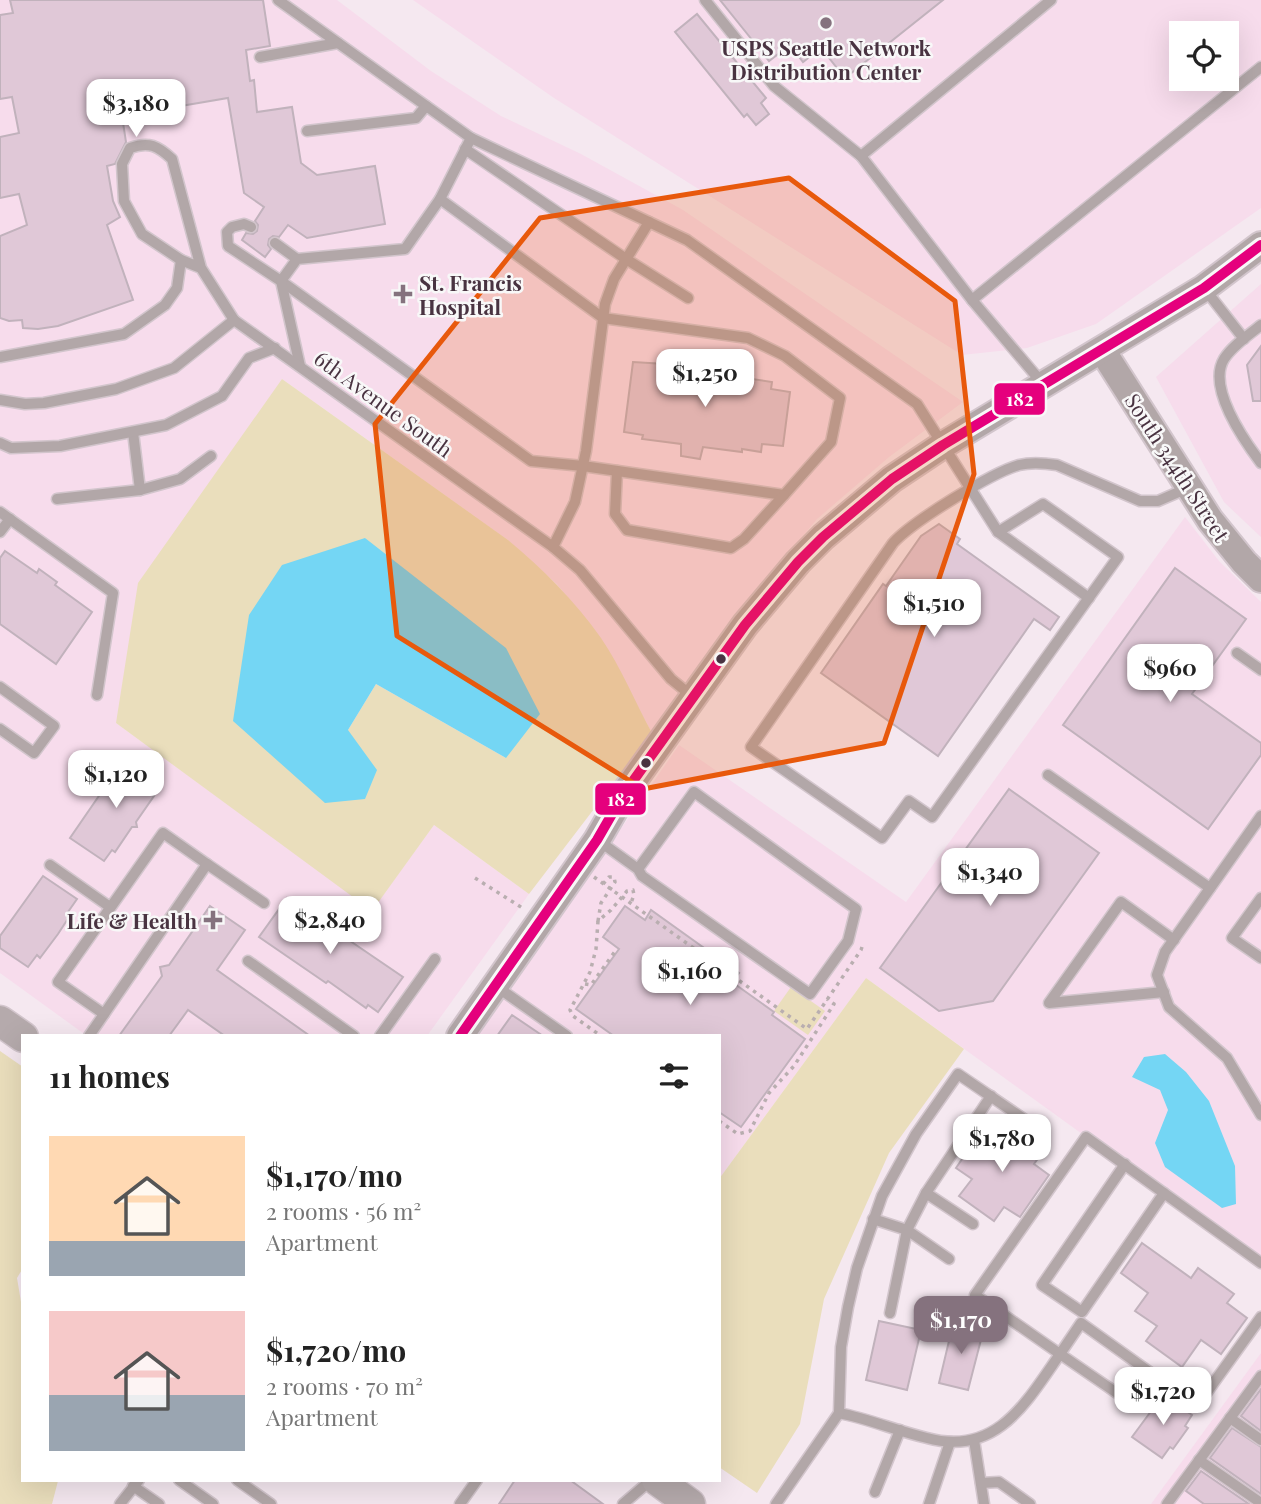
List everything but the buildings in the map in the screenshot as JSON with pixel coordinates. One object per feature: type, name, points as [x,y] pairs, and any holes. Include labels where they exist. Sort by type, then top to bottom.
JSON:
[{"type":"main road","points":[[0,1021],[21,1036]]},
{"type":"main road","points":[[660,1482],[690,1504]]},
{"type":"street","points":[[461,1034],[597,840],[623,795],[693,697],[745,625],[806,554],[891,479],[1204,288],[1261,245]]},
{"type":"street","name":"South 344th Street","points":[[1102,349],[1224,539],[1261,579]]},
{"type":"lane","points":[[278,0],[471,138],[687,240],[917,404],[998,532],[1089,598]]},
{"type":"lane","points":[[705,0],[774,86],[861,156],[972,300],[1044,384]]},
{"type":"lane","points":[[861,156],[1051,0]]},
{"type":"lane","points":[[260,57],[338,43]]},
{"type":"lane","points":[[972,300],[1261,67]]},
{"type":"lane","points":[[307,131],[416,118],[426,106]]},
{"type":"lane","points":[[275,243],[297,259],[405,249],[440,199],[471,138]]},
{"type":"lane","points":[[0,400],[25,404],[44,403],[116,389],[174,368],[234,320],[201,268],[172,159],[159,147],[144,143],[130,148],[122,164],[124,201],[142,234],[181,260],[201,268]]},
{"type":"lane","points":[[465,149],[688,298]]},
{"type":"lane","points":[[440,199],[603,318],[748,338],[785,356],[840,398],[831,442],[744,539],[731,548],[628,530],[615,514],[617,471]]},
{"type":"lane","points":[[553,547],[575,502],[583,466],[605,304],[614,279],[649,222]]},
{"type":"lane","points":[[251,227],[244,223],[232,227],[227,232],[228,246],[281,281],[531,461],[784,495]]},
{"type":"lane","points":[[297,259],[281,281],[300,366]]},
{"type":"lane","points":[[0,357],[124,334],[166,305],[177,288],[181,260]]},
{"type":"lane","points":[[1204,288],[1244,339]]},
{"type":"lane","name":"6th Avenue South","points":[[234,320],[553,547],[580,570],[671,679],[693,697]]},
{"type":"lane","points":[[1261,325],[1223,361],[1218,382],[1223,400],[1261,463]]},
{"type":"lane","points":[[0,443],[11,448],[60,446],[166,425],[222,396],[249,358],[275,348]]},
{"type":"lane","points":[[132,432],[140,490]]},
{"type":"lane","points":[[57,499],[140,490],[180,479],[211,456]]},
{"type":"lane","points":[[998,532],[1043,504],[1118,557],[932,817],[908,801],[882,838],[751,747],[893,543],[910,526],[1011,468],[1032,463],[1045,463],[1068,469],[1140,501],[1158,501],[1189,487]]},
{"type":"lane","points":[[0,512],[113,593],[97,695]]},
{"type":"lane","points":[[0,532],[10,519]]},
{"type":"lane","points":[[1237,653],[1261,670]]},
{"type":"lane","points":[[0,687],[54,726],[34,753],[0,729]]},
{"type":"lane","points":[[1048,775],[1210,888]]},
{"type":"lane","points":[[597,840],[638,869],[642,876],[810,994],[848,941],[856,909],[694,792],[638,869]]},
{"type":"lane","points":[[1261,816],[1165,952],[1157,975],[1169,1007],[1227,1058],[1261,1115]]},
{"type":"lane","points":[[104,1014],[58,982],[163,833],[264,903]]},
{"type":"lane","points":[[90,1034],[207,864]]},
{"type":"lane","points":[[50,865],[110,907]]},
{"type":"lane","points":[[1261,898],[1232,938],[1261,958]]},
{"type":"lane","points":[[1164,992],[1049,1003],[1121,902],[1174,940]]},
{"type":"lane","points":[[381,1034],[435,959]]},
{"type":"lane","points":[[248,961],[351,1034]]},
{"type":"lane","points":[[496,986],[564,1034]]},
{"type":"lane","points":[[776,1504],[839,1413],[841,1347],[848,1307],[873,1219],[894,1172],[916,1134],[958,1074],[1040,1130]]},
{"type":"lane","points":[[890,1313],[907,1230],[926,1193],[991,1096]]},
{"type":"lane","points":[[1127,1400],[975,1295],[1086,1137],[1261,1263]]},
{"type":"lane","points":[[1125,1164],[1042,1285],[1198,1406],[1261,1317]]},
{"type":"lane","points":[[926,1193],[973,1224]]},
{"type":"lane","points":[[839,1413],[950,1442],[974,1440],[996,1431],[1012,1418],[1035,1391],[1164,1193]]},
{"type":"lane","points":[[873,1219],[907,1230],[949,1259]]},
{"type":"lane","points":[[1172,1502],[1199,1460],[1261,1376]]},
{"type":"lane","points":[[1230,1418],[1261,1440]]},
{"type":"lane","points":[[875,1492],[900,1430]]},
{"type":"lane","points":[[974,1440],[984,1504]]},
{"type":"lane","points":[[929,1504],[950,1442]]},
{"type":"lane","points":[[1199,1460],[1261,1503]]},
{"type":"lane","points":[[182,1482],[213,1504]]},
{"type":"lane","points":[[240,1482],[271,1504]]},
{"type":"lane","points":[[460,1504],[476,1482]]},
{"type":"lane","points":[[623,1504],[649,1482]]},
{"type":"lane","points":[[981,1483],[999,1482],[1030,1504]]},
{"type":"lane","points":[[120,1504],[136,1483],[159,1504]]},
{"type":"path","points":[[475,878],[541,920]]},
{"type":"path","points":[[598,921],[622,897],[611,889],[601,903],[598,921],[596,949],[585,984],[570,1010],[573,1016],[598,1034]]},
{"type":"path","points":[[585,984],[591,985],[616,950]]},
{"type":"path","points":[[721,1122],[738,1134],[751,1131],[769,1093],[793,1066],[834,1004],[827,999]]},
{"type":"path","points":[[788,1062],[793,1066]]},
{"type":"highlighted area","points":[[789,178],[955,301],[974,474],[884,743],[643,789],[397,636],[375,424],[540,218]]},
{"type":"shaded area","name":"St. Francis Hospital","points":[[0,0],[337,0],[431,71],[501,116],[581,154],[683,210],[963,402],[889,457],[817,519],[755,594],[652,733],[602,640],[557,584],[508,540],[282,379],[116,723],[372,910],[434,825],[529,894],[428,1034],[84,1034],[0,973]]},
{"type":"shaded area","name":"USPS Seattle Network Distribution Center","points":[[413,0],[1261,0],[1261,208],[1096,324],[1027,348],[962,355],[554,98]]},
{"type":"shaded area","points":[[1261,284],[1261,537],[1224,502],[1156,377]]},
{"type":"shaded area","points":[[282,379],[508,540],[546,574],[601,638],[652,733],[529,894],[434,825],[372,911],[116,723],[138,583]],"holes":[[[365,538],[506,758],[376,684],[348,730]]]},
{"type":"shaded area","points":[[1185,517],[1219,561],[1261,602],[1261,1263],[866,978],[721,1176],[721,1034],[478,1034],[679,745],[906,902]]},
{"type":"shaded area","points":[[866,978],[964,1049],[889,1153],[824,1299],[800,1424],[757,1493],[721,1468],[721,1176]]},
{"type":"shaded area","points":[[791,987],[825,1011],[808,1035],[774,1011]]},
{"type":"shaded area","points":[[0,1051],[21,1066],[21,1271],[17,1278],[21,1302],[21,1482],[58,1482],[52,1504],[0,1504]]},
{"type":"shaded area","points":[[1261,1353],[1261,1504],[1151,1504]]},
{"type":"water","points":[[365,538],[506,648],[540,714],[506,758],[376,684],[348,730],[377,770],[365,799],[325,803],[233,721],[249,615],[282,565]]},
{"type":"water","points":[[1165,1054],[1186,1072],[1209,1101],[1235,1166],[1236,1204],[1222,1208],[1165,1167],[1155,1143],[1168,1110],[1160,1090],[1132,1077],[1144,1057]]},
{"type":"transit line","name":"182","points":[[461,1034],[597,840],[623,795],[745,625],[798,562],[823,537],[892,479],[943,445],[1204,288],[1261,245]]},
{"type":"place","name":"USPS Seattle Network Distribution Center","points":[[826,23]]},
{"type":"place","name":"St. Francis Hospital","points":[[403,294]]},
{"type":"place","name":"Life & Health","points":[[213,920]]}]
